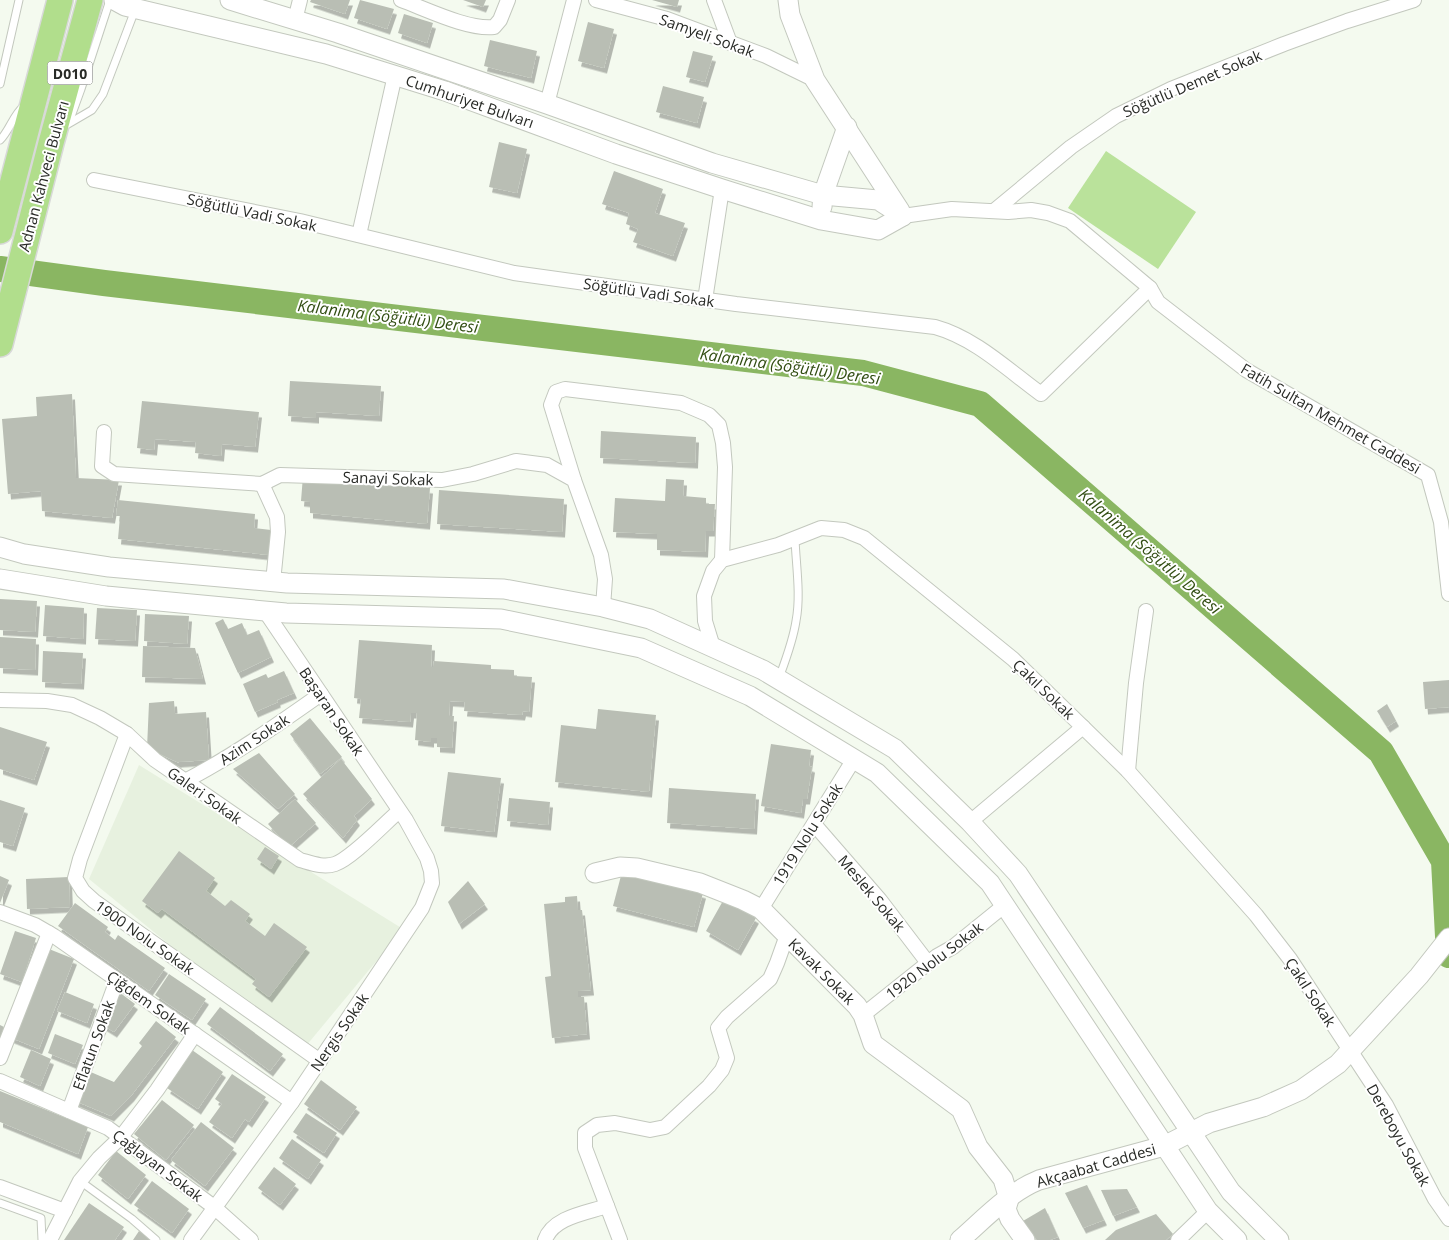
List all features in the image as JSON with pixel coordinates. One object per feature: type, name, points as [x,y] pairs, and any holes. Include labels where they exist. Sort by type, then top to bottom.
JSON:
[{"type":"highway","name":"Adnan Kahveci Bulvarı","points":[[0,231],[60,0]]},
{"type":"highway","name":"Adnan Kahveci Bulvarı","points":[[0,344],[50,144],[90,0]]},
{"type":"street","name":"Cumhuriyet Bulvarı","points":[[112,0],[125,6],[136,7],[326,54],[395,75],[445,91],[616,154],[821,220],[878,230],[903,216],[878,200],[823,195],[712,163],[547,104],[232,0]]},
{"type":"street","points":[[295,20],[300,0]]},
{"type":"street","points":[[401,0],[456,20],[485,28],[494,27],[500,20],[508,0]]},
{"type":"street","points":[[547,104],[574,0]]},
{"type":"street","name":"Samyeli Sokak","points":[[596,0],[667,19],[766,56],[814,80]]},
{"type":"street","points":[[714,0],[730,43]]},
{"type":"street","points":[[788,0],[790,15],[814,80],[847,127],[903,216]]},
{"type":"street","name":"Söğütlü Demet Sokak","points":[[994,211],[1070,147],[1116,116],[1171,89],[1275,48],[1347,20],[1414,0]]},
{"type":"street","points":[[359,235],[395,75]]},
{"type":"street","points":[[821,220],[823,195],[847,127]]},
{"type":"street","name":"Söğütlü Vadi Sokak","points":[[94,180],[300,221],[514,274],[705,300],[935,327],[952,332],[975,345],[1041,394],[1150,288]]},
{"type":"street","points":[[705,300],[722,189]]},
{"type":"street","name":"Fatih Sultan Mehmet Caddesi","points":[[903,216],[952,209],[1008,212],[1031,210],[1048,213],[1070,221],[1150,288],[1158,302],[1246,370],[1428,475],[1441,522],[1449,594]]},
{"type":"street","points":[[602,607],[605,579],[601,555],[574,480],[551,405],[556,392],[565,389],[681,403],[709,414],[719,425],[725,467],[722,560],[713,571],[704,596],[705,621],[713,647]]},
{"type":"street","name":"Sanayi Sokak","points":[[104,432],[102,466],[114,474],[262,484],[280,475],[442,480],[472,474],[516,461],[547,465],[574,480]]},
{"type":"street","points":[[262,484],[277,517],[278,532],[273,582]]},
{"type":"street","name":"Çakıl Sokak","points":[[722,560],[778,545],[821,528],[844,530],[864,538],[1013,659],[1128,771],[1256,915],[1290,959],[1350,1051]]},
{"type":"street","points":[[0,547],[24,554],[109,566],[273,582],[504,589],[602,607],[650,619],[763,670],[895,749],[970,822],[1018,874],[1231,1192],[1279,1240]]},
{"type":"street","points":[[0,579],[106,596],[265,611],[501,619],[641,648],[750,696],[877,773],[990,882],[1208,1211],[1237,1240]]},
{"type":"street","points":[[1128,771],[1135,692],[1146,610]]},
{"type":"street","name":"Başaran Sokak","points":[[265,611],[399,811]]},
{"type":"street","name":"Azim Sokak","points":[[185,781],[212,767],[278,725],[321,694]]},
{"type":"street","name":"Galeri Sokak","points":[[0,700],[47,701],[72,705],[127,734],[155,760],[300,860],[321,866],[334,864],[348,856],[399,811]]},
{"type":"street","points":[[970,822],[1083,727]]},
{"type":"street","name":"1900 Nolu Sokak","points":[[127,734],[80,859],[76,878],[83,891],[94,901],[320,1061]]},
{"type":"street","name":"1919 Nolu Sokak","points":[[761,909],[854,759]]},
{"type":"street","name":"Nergis Sokak","points":[[191,1240],[292,1102],[422,908],[432,883],[431,871],[427,858],[399,811]]},
{"type":"street","name":"Meslek Sokak","points":[[814,824],[880,900],[928,963]]},
{"type":"street","name":"Kavak Sokak","points":[[595,874],[620,867],[637,868],[700,883],[761,909],[857,1006],[863,1015],[873,1044],[961,1109],[978,1147],[1003,1179],[1009,1199],[1006,1209],[1010,1219],[1025,1240]]},
{"type":"street","name":"1920 Nolu Sokak","points":[[863,1015],[1005,905]]},
{"type":"street","name":"Çiğdem Sokak","points":[[0,912],[49,933],[292,1102]]},
{"type":"street","points":[[0,1058],[49,933]]},
{"type":"street","points":[[620,1240],[586,1148],[585,1133],[597,1125],[615,1123],[650,1130],[665,1127],[692,1103],[722,1070],[727,1058],[718,1028],[727,1017],[770,979],[787,935]]},
{"type":"street","name":"Akçaabat Caddesi","points":[[960,1240],[994,1210],[1028,1185],[1039,1180],[1164,1146],[1209,1123],[1244,1114],[1281,1101],[1316,1080],[1338,1064],[1419,976],[1449,938]]},
{"type":"street","name":"Eflatun Sokak","points":[[70,1111],[117,980]]},
{"type":"street","points":[[50,1240],[80,1181],[99,1158],[122,1137],[157,1090],[194,1034]]},
{"type":"street","name":"Dereboyu Sokak","points":[[1350,1051],[1386,1105],[1435,1199],[1449,1219]]},
{"type":"street","name":"Çağlayan Sokak","points":[[0,1081],[108,1128],[214,1207],[250,1240]]},
{"type":"street","points":[[0,1187],[65,1211]]},
{"type":"street","points":[[545,1240],[547,1233],[563,1220],[607,1206]]},
{"type":"street","points":[[1178,1240],[1208,1211]]},
{"type":"lane","points":[[0,84],[19,0]]},
{"type":"lane","points":[[68,124],[112,0]]},
{"type":"lane","points":[[50,144],[68,124],[92,110],[103,94],[136,7]]},
{"type":"lane","points":[[0,140],[5,135],[16,113],[27,103],[33,102]]},
{"type":"lane","points":[[779,679],[797,620],[798,582],[794,539]]},
{"type":"lane","points":[[80,1181],[156,1240]]},
{"type":"lane","points":[[0,1203],[41,1218],[42,1240]]},
{"type":"shaded area","points":[[139,765],[403,929],[301,1052],[89,879]]},
{"type":"green space","points":[[1106,151],[1196,212],[1158,269],[1068,208]]},
{"type":"building","points":[[311,0],[350,0],[345,14],[310,2]]},
{"type":"building","points":[[360,0],[394,9],[387,29],[354,18]]},
{"type":"building","points":[[463,0],[486,0],[483,7]]},
{"type":"building","points":[[652,0],[679,0],[677,7]]},
{"type":"building","points":[[404,14],[433,23],[427,43],[398,33]]},
{"type":"building","points":[[588,22],[614,29],[604,68],[578,61]]},
{"type":"building","points":[[490,40],[537,51],[531,78],[484,66]]},
{"type":"building","points":[[693,51],[713,56],[705,82],[686,77]]},
{"type":"building","points":[[663,86],[704,97],[697,123],[656,112]]},
{"type":"building","points":[[499,142],[527,149],[517,193],[489,187]]},
{"type":"building","points":[[614,171],[663,189],[655,213],[685,223],[673,256],[633,242],[638,229],[626,224],[629,213],[602,204]]},
{"type":"building","points":[[290,381],[381,386],[379,416],[316,412],[316,418],[288,416]]},
{"type":"building","points":[[72,394],[76,478],[119,480],[112,518],[42,511],[41,491],[8,494],[2,419],[37,416],[36,397]]},
{"type":"building","points":[[142,401],[259,412],[255,447],[222,444],[221,456],[195,453],[196,442],[155,439],[154,450],[137,448]]},
{"type":"building","points":[[601,431],[696,437],[695,463],[600,458]]},
{"type":"building","points":[[303,476],[430,488],[427,524],[310,513],[310,502],[301,501]]},
{"type":"building","points":[[666,479],[684,480],[683,496],[706,498],[706,504],[715,504],[713,531],[706,531],[705,552],[657,550],[657,534],[613,532],[615,498],[665,501]]},
{"type":"building","points":[[439,490],[564,499],[562,532],[437,524]]},
{"type":"building","points":[[118,500],[255,514],[254,528],[271,530],[269,555],[118,539],[120,516],[116,516]]},
{"type":"building","points":[[0,599],[37,601],[35,632],[0,630]]},
{"type":"building","points":[[45,605],[84,608],[83,639],[43,636]]},
{"type":"building","points":[[97,608],[137,610],[135,641],[95,639]]},
{"type":"building","points":[[145,614],[189,616],[187,644],[144,641]]},
{"type":"building","points":[[223,619],[228,629],[242,623],[247,635],[259,630],[271,657],[238,673],[215,623]]},
{"type":"building","points":[[0,637],[36,639],[35,670],[0,668]]},
{"type":"building","points":[[359,640],[432,645],[431,667],[433,667],[434,661],[491,665],[491,669],[514,670],[514,676],[532,677],[529,712],[523,711],[522,715],[464,711],[465,702],[450,701],[449,716],[454,716],[452,748],[437,747],[437,738],[431,738],[431,742],[415,740],[417,713],[411,713],[410,722],[359,718],[361,699],[354,698]]},
{"type":"building","points":[[143,646],[195,648],[203,679],[142,677]]},
{"type":"building","points":[[43,651],[83,653],[81,684],[42,682]]},
{"type":"building","points":[[284,671],[294,693],[255,712],[243,684],[266,674],[268,678]]},
{"type":"building","points":[[1449,680],[1449,707],[1425,709],[1423,682]]},
{"type":"building","points":[[174,701],[175,714],[206,712],[209,760],[179,763],[147,748],[149,703]]},
{"type":"building","points":[[1387,704],[1396,721],[1387,727],[1377,711]]},
{"type":"building","points":[[598,709],[656,715],[649,792],[555,782],[561,725],[596,729]]},
{"type":"building","points":[[310,718],[342,757],[320,774],[290,734]]},
{"type":"building","points":[[0,727],[47,742],[34,780],[0,769]]},
{"type":"building","points":[[771,744],[811,750],[809,766],[812,767],[807,799],[803,799],[801,813],[761,806]]},
{"type":"building","points":[[259,753],[295,794],[278,809],[233,769]]},
{"type":"building","points":[[341,759],[372,799],[354,816],[357,820],[343,838],[303,794]]},
{"type":"building","points":[[448,772],[501,778],[494,832],[441,826]]},
{"type":"building","points":[[669,788],[756,794],[754,829],[667,823]]},
{"type":"building","points":[[509,798],[550,802],[548,825],[507,821]]},
{"type":"building","points":[[295,799],[316,823],[289,847],[268,824]]},
{"type":"building","points":[[0,800],[25,808],[13,846],[0,842]]},
{"type":"building","points":[[265,847],[279,856],[271,869],[257,859]]},
{"type":"building","points":[[179,851],[215,878],[206,891],[225,906],[231,900],[250,914],[245,921],[265,936],[274,923],[307,947],[269,997],[252,984],[256,979],[162,909],[158,913],[142,901]]},
{"type":"building","points":[[622,872],[703,893],[694,927],[613,906]]},
{"type":"building","points":[[0,876],[9,880],[0,903]]},
{"type":"building","points":[[69,877],[70,907],[27,909],[26,879]]},
{"type":"building","points":[[468,881],[485,904],[459,924],[448,902]]},
{"type":"building","points":[[577,896],[578,910],[582,910],[591,990],[578,991],[578,997],[584,997],[587,1034],[552,1038],[545,977],[551,976],[544,904],[565,902],[565,897]]},
{"type":"building","points":[[724,899],[756,918],[738,950],[706,931]]},
{"type":"building","points":[[75,903],[108,927],[105,932],[115,940],[118,935],[165,968],[149,991],[58,926]]},
{"type":"building","points":[[15,931],[36,938],[22,982],[0,974]]},
{"type":"building","points":[[44,947],[74,959],[39,1049],[9,1037]]},
{"type":"building","points":[[169,974],[206,999],[192,1020],[155,995]]},
{"type":"building","points":[[65,992],[94,1004],[87,1023],[57,1011]]},
{"type":"building","points":[[119,992],[135,1004],[114,1032],[101,1024]]},
{"type":"building","points":[[220,1007],[283,1054],[270,1071],[207,1024]]},
{"type":"building","points":[[156,1021],[176,1037],[131,1096],[111,1116],[73,1100],[86,1070],[114,1082],[142,1046],[139,1043]]},
{"type":"building","points":[[0,1025],[4,1027],[0,1038]]},
{"type":"building","points":[[55,1034],[83,1045],[75,1064],[48,1053]]},
{"type":"building","points":[[31,1050],[51,1059],[40,1086],[20,1077]]},
{"type":"building","points":[[192,1050],[223,1072],[198,1109],[167,1088]]},
{"type":"building","points":[[232,1074],[266,1097],[249,1122],[245,1119],[232,1138],[209,1122],[222,1104],[215,1099]]},
{"type":"building","points":[[321,1080],[357,1107],[340,1130],[304,1104]]},
{"type":"building","points":[[0,1091],[88,1127],[78,1154],[0,1122]]},
{"type":"building","points":[[162,1100],[194,1125],[166,1160],[134,1134]]},
{"type":"building","points":[[306,1113],[337,1133],[324,1153],[293,1132]]},
{"type":"building","points":[[201,1122],[234,1148],[205,1186],[171,1160]]},
{"type":"building","points":[[292,1139],[321,1160],[308,1179],[279,1158]]},
{"type":"building","points":[[116,1151],[146,1175],[128,1199],[98,1175]]},
{"type":"building","points":[[274,1167],[296,1184],[280,1205],[258,1188]]},
{"type":"building","points":[[152,1181],[189,1209],[172,1233],[134,1205]]},
{"type":"building","points":[[1087,1185],[1104,1220],[1083,1228],[1065,1193]]},
{"type":"building","points":[[1127,1189],[1137,1207],[1113,1216],[1101,1190]]},
{"type":"building","points":[[89,1203],[124,1227],[115,1240],[64,1240]]},
{"type":"building","points":[[1045,1208],[1058,1237],[1050,1240],[1037,1240],[1023,1221]]},
{"type":"building","points":[[1156,1214],[1173,1234],[1166,1240],[1105,1240],[1116,1230]]},
{"type":"building","points":[[139,1231],[153,1240],[133,1240]]},
{"type":"waterway","name":"Kalanima (Söğütlü) Deresi","points":[[0,269],[863,373],[980,404],[1381,752],[1444,861],[1449,955]]}]
